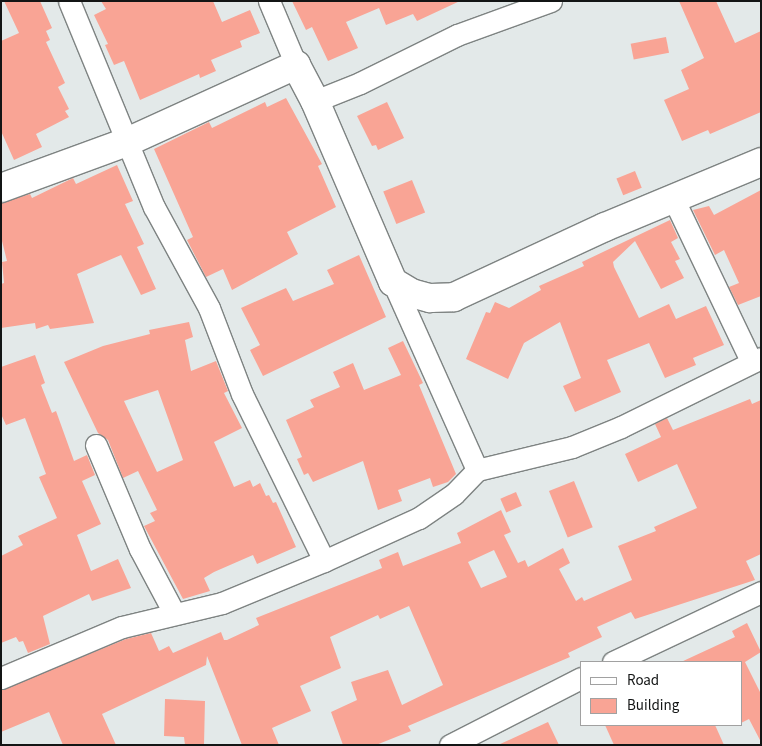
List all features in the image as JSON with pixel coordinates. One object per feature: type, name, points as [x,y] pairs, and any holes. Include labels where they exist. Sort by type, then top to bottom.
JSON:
[{"type":"street","points":[[69,1],[170,240],[209,308],[261,434],[324,561]]},
{"type":"street","points":[[269,1],[296,65],[315,101],[477,470]]},
{"type":"street","points":[[315,101],[360,83],[457,35],[551,1]]},
{"type":"street","points":[[1,188],[127,142],[296,65]]},
{"type":"street","points":[[394,282],[411,293],[430,298],[454,297],[673,198],[761,162]]},
{"type":"street","points":[[1,678],[122,627],[222,603],[324,561],[419,518],[454,494],[477,470],[580,444],[621,427],[756,360],[673,198]]},
{"type":"street","points":[[96,445],[140,549],[174,613]]},
{"type":"street","points":[[615,661],[759,597]]},
{"type":"street","points":[[450,745],[580,679]]},
{"type":"building","points":[[4,1],[40,1],[52,28],[46,31],[50,40],[46,42],[65,83],[58,87],[69,109],[65,111],[69,117],[36,134],[42,147],[14,160],[1,131],[1,41],[19,33]]},
{"type":"building","points":[[101,1],[213,1],[222,22],[250,10],[260,33],[240,41],[242,47],[211,60],[216,71],[200,78],[199,74],[140,100],[124,61],[114,65],[105,45],[108,44],[94,15],[106,9]]},
{"type":"building","points":[[292,1],[460,1],[417,21],[413,14],[386,25],[379,8],[346,22],[358,48],[328,61],[312,27],[306,30]]},
{"type":"building","points":[[679,1],[716,1],[735,43],[761,31],[761,112],[710,134],[708,130],[682,141],[664,100],[689,89],[681,70],[704,58]]},
{"type":"building","points":[[666,37],[669,53],[634,60],[631,44]]},
{"type":"building","points":[[286,98],[322,164],[318,166],[336,207],[287,232],[298,254],[232,290],[223,269],[206,277],[187,240],[193,237],[154,149],[209,122],[212,128],[265,102],[267,107]]},
{"type":"building","points":[[387,102],[404,138],[378,150],[376,145],[372,146],[357,116]]},
{"type":"building","points":[[117,165],[133,201],[125,204],[144,244],[137,247],[156,289],[141,295],[121,255],[77,274],[94,323],[50,329],[48,325],[36,329],[35,323],[1,328],[1,284],[4,283],[2,262],[7,261],[1,237],[1,203],[30,194],[32,198],[73,178],[76,184]]},
{"type":"building","points":[[635,171],[642,188],[623,195],[616,178]]},
{"type":"building","points":[[412,180],[425,212],[396,224],[383,192]]},
{"type":"building","points":[[761,190],[761,296],[738,305],[729,287],[739,283],[724,250],[715,255],[693,210],[709,206],[714,215]]},
{"type":"building","points":[[670,220],[678,238],[671,242],[680,259],[675,261],[684,278],[661,289],[635,241],[613,262],[639,318],[669,304],[676,319],[706,306],[724,345],[693,358],[696,365],[665,378],[649,343],[607,360],[621,392],[575,412],[563,386],[581,378],[560,322],[524,343],[508,379],[466,359],[486,312],[490,313],[495,302],[509,308],[541,290],[539,286],[584,266],[582,262]]},
{"type":"building","points":[[359,255],[386,317],[263,376],[250,350],[260,345],[241,308],[286,288],[293,301],[334,284],[327,270]]},
{"type":"building","points":[[189,322],[193,337],[185,340],[191,371],[216,361],[228,391],[224,393],[242,428],[214,442],[234,487],[250,480],[253,487],[260,483],[266,496],[269,495],[273,503],[276,502],[296,547],[257,564],[253,555],[214,572],[204,578],[210,591],[183,599],[144,526],[155,521],[150,513],[157,510],[138,471],[123,478],[108,440],[98,433],[64,362],[103,346],[150,334],[149,330]],"holes":[[[158,390],[183,460],[157,472],[124,401]]]},
{"type":"building","points":[[403,341],[423,383],[419,385],[456,474],[448,482],[433,487],[430,478],[398,490],[402,501],[378,510],[363,461],[313,482],[308,473],[304,475],[297,459],[302,457],[286,420],[314,407],[310,400],[340,387],[333,372],[353,363],[364,390],[401,375],[388,348]]},
{"type":"building","points":[[35,355],[45,383],[41,385],[52,413],[56,411],[74,461],[87,455],[95,475],[82,481],[101,524],[77,535],[91,571],[118,559],[131,588],[92,601],[89,594],[43,616],[50,644],[28,653],[23,641],[19,642],[16,637],[1,643],[1,556],[23,545],[18,536],[57,518],[39,477],[46,474],[25,418],[6,425],[1,414],[1,367]]},
{"type":"building","points":[[750,399],[752,404],[761,400],[761,554],[746,561],[755,580],[635,619],[631,612],[597,627],[602,637],[568,653],[570,657],[408,726],[411,731],[376,745],[343,745],[331,712],[357,700],[351,682],[388,670],[402,705],[443,685],[409,606],[380,619],[378,615],[330,637],[341,668],[300,686],[311,711],[272,728],[279,745],[242,745],[207,656],[206,665],[102,714],[116,745],[63,745],[49,712],[1,732],[1,690],[126,639],[151,633],[159,651],[169,646],[173,653],[221,632],[224,640],[227,640],[259,625],[256,618],[382,568],[379,560],[398,552],[403,566],[461,543],[457,533],[501,510],[511,532],[504,535],[518,563],[525,560],[528,567],[563,548],[570,563],[559,569],[576,601],[582,597],[584,601],[632,580],[618,546],[656,531],[654,527],[697,508],[677,464],[638,482],[625,454],[661,437],[655,424],[667,418],[673,430]],"holes":[[[494,550],[507,577],[481,588],[468,562]]]},
{"type":"building","points":[[574,481],[593,527],[568,537],[549,491]]},
{"type":"building","points":[[516,492],[522,506],[506,512],[500,499]]},
{"type":"building","points":[[747,623],[761,652],[745,662],[761,694],[761,742],[749,719],[742,722],[742,661],[683,661],[735,637],[732,631]]},
{"type":"building","points":[[165,699],[205,701],[204,745],[185,745],[184,737],[164,736]]},
{"type":"building","points":[[548,722],[559,745],[498,745]]},
{"type":"building","points":[[605,726],[715,726],[724,745],[614,745]]}]
